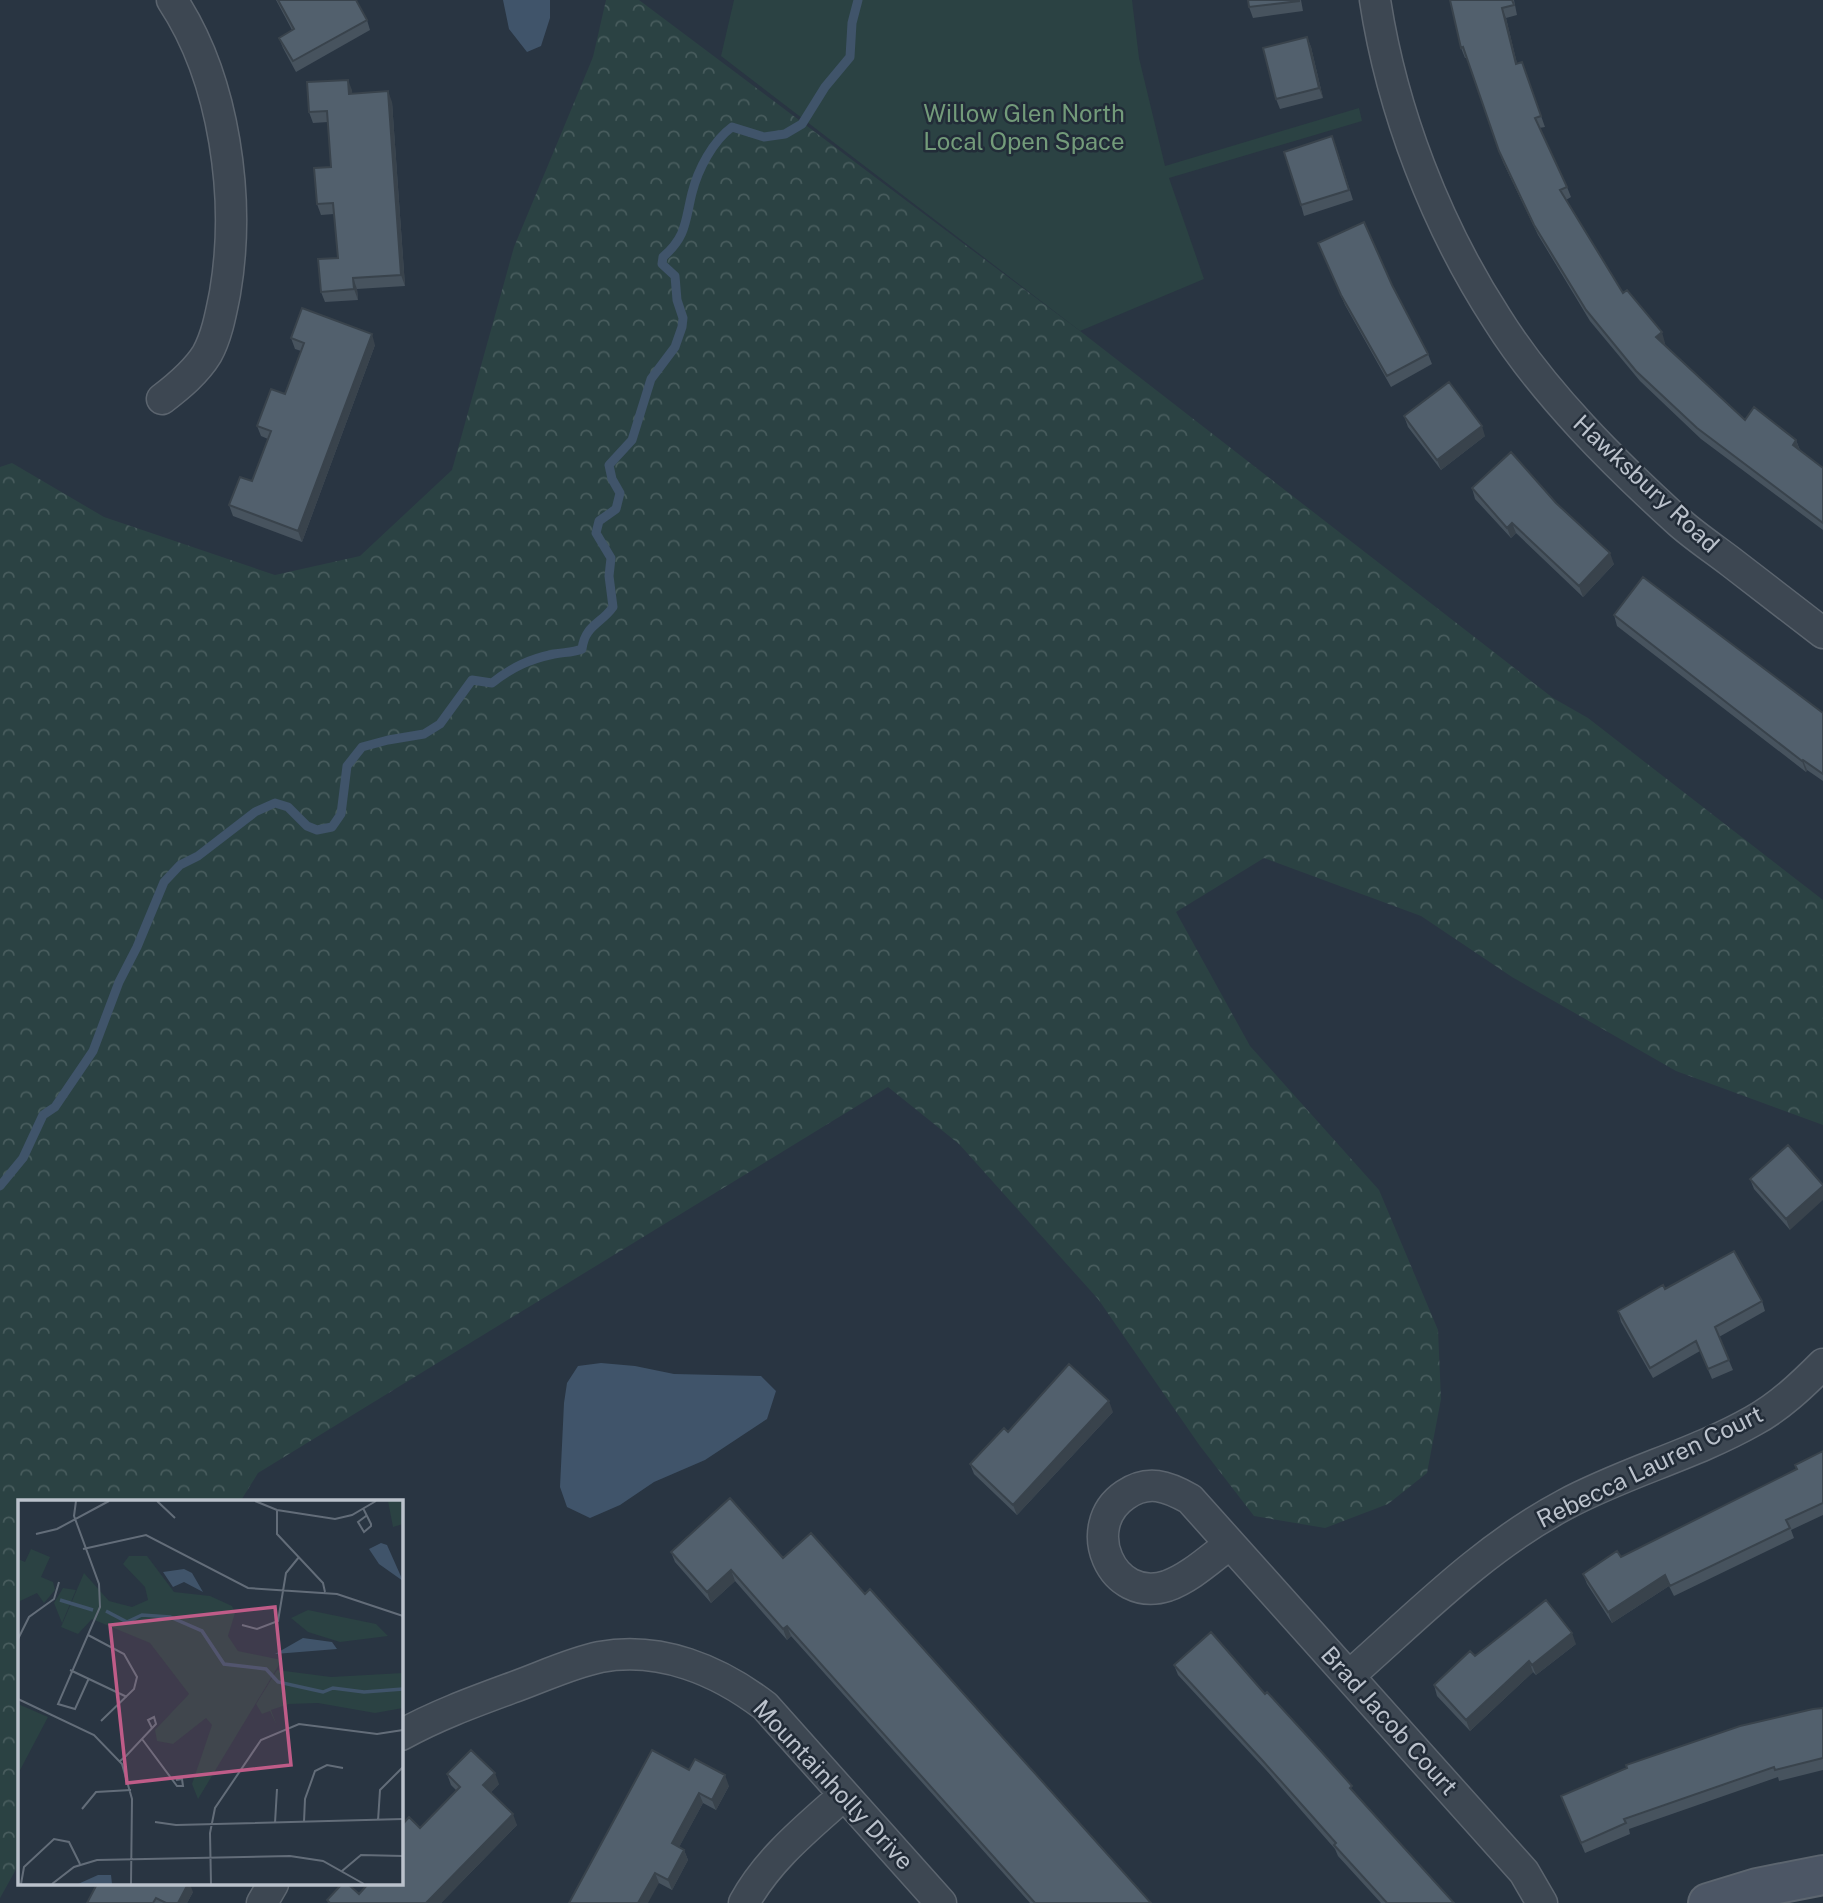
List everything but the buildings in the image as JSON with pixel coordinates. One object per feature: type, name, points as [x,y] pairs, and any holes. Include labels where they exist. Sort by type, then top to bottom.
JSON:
[{"type":"street","points":[[162,399],[187,379],[207,353],[220,319],[228,276],[231,231],[230,194],[219,113],[206,69],[186,21],[172,0]]},
{"type":"street","name":"Hawksbury Road","points":[[1375,0],[1398,102],[1424,175],[1457,249],[1497,320],[1553,394],[1611,458],[1683,525],[1823,633]]},
{"type":"street","name":"Rebecca Lauren Court","points":[[1349,1676],[1476,1564],[1518,1532],[1565,1504],[1708,1443],[1754,1420],[1793,1392],[1823,1364]]},
{"type":"street","name":"Brad Jacob Court","points":[[1230,1544],[1524,1872],[1542,1903]]},
{"type":"street","name":"Mountainholly Drive","points":[[402,1735],[455,1709],[600,1657],[659,1657],[712,1673],[738,1685],[765,1706],[941,1903]]},
{"type":"street","points":[[744,1903],[773,1861],[844,1795]]},
{"type":"street","points":[[1708,1903],[1757,1888],[1823,1875]]},
{"type":"street","points":[[262,1903],[272,1885]]},
{"type":"green space","points":[[606,0],[639,0],[1080,331],[1553,698],[1588,718],[1823,900],[1823,1125],[1676,1071],[1512,977],[1421,916],[1264,858],[1176,912],[1250,1046],[1379,1190],[1438,1330],[1441,1399],[1427,1473],[1388,1504],[1325,1528],[1254,1516],[1200,1446],[1098,1299],[959,1144],[888,1087],[258,1473],[241,1500],[18,1500],[18,1866],[0,1898],[0,467],[12,463],[104,517],[275,575],[360,556],[452,470],[514,247],[593,57]]},
{"type":"green space","name":"Willow Glen North Local Open Space","points":[[734,0],[1132,0],[1139,58],[1165,166],[1359,108],[1362,121],[1169,178],[1204,279],[1080,331],[721,56]]},
{"type":"water","points":[[503,0],[550,0],[550,18],[541,46],[527,52],[509,29]]},
{"type":"water","points":[[601,1363],[674,1374],[761,1376],[776,1391],[767,1419],[705,1460],[654,1482],[620,1505],[590,1518],[567,1507],[560,1487],[564,1403],[567,1383],[578,1366]]},
{"type":"waterway","points":[[0,1186],[23,1158],[43,1115],[55,1107],[93,1051],[119,982],[164,882],[180,865],[198,856],[255,812],[275,803],[288,807],[307,826],[317,830],[332,827],[341,814],[347,766],[362,747],[424,734],[440,724],[472,680],[492,683],[529,661],[582,649],[586,635],[613,607],[609,576],[611,558],[596,533],[599,521],[616,509],[620,493],[612,479],[609,465],[632,440],[651,379],[675,347],[682,327],[683,318],[677,300],[675,276],[662,264],[663,257],[681,235],[698,175],[707,156],[725,133],[732,127],[764,137],[785,134],[802,124],[825,87],[850,57],[852,23],[858,0]]}]
